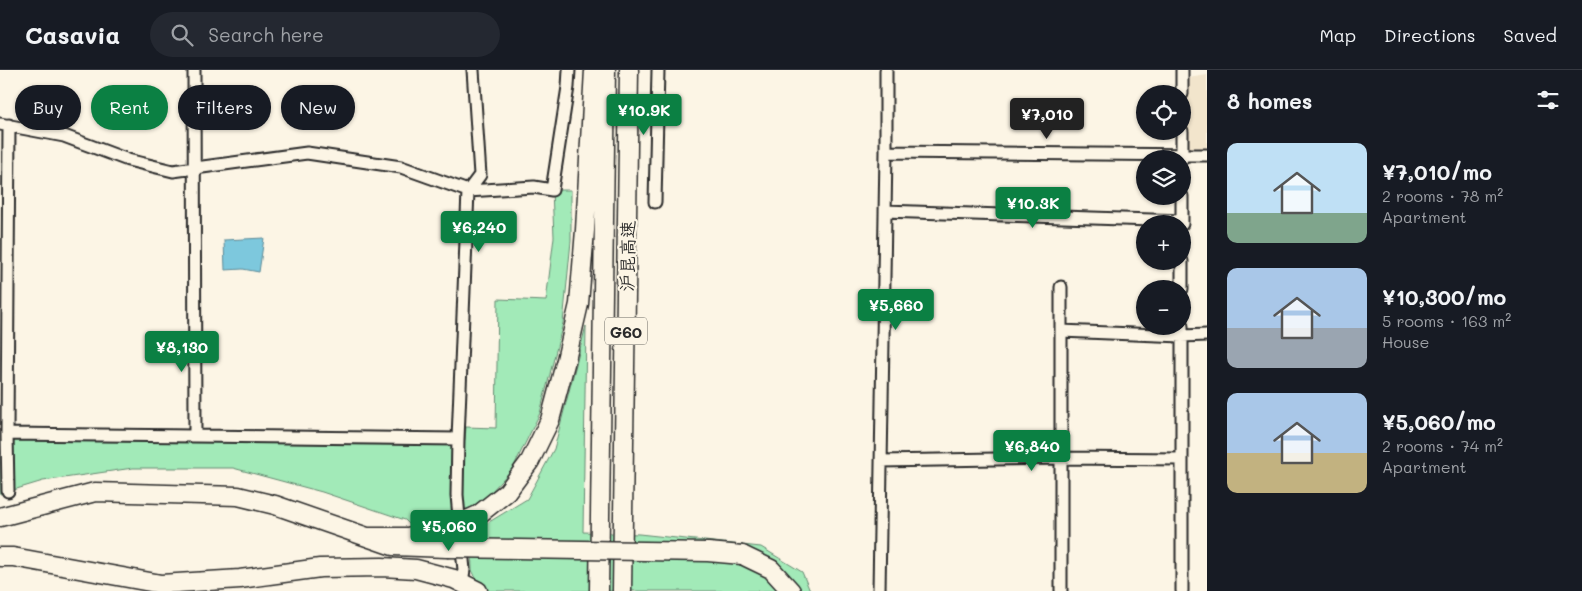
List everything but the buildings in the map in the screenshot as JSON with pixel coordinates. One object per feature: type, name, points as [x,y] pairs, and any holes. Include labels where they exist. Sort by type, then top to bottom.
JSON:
[{"type":"highway","points":[[367,538],[408,537],[447,529],[478,515],[507,492],[534,453],[550,420],[579,304],[594,70]]},
{"type":"highway","name":"沪昆高速","points":[[599,591],[606,70]]},
{"type":"highway","name":"沪昆高速","points":[[622,591],[629,70]]},
{"type":"highway","points":[[8,515],[95,492],[238,496],[275,505],[367,538],[401,547],[446,553]]},
{"type":"highway","points":[[624,522],[632,591]]},
{"type":"highway","points":[[320,568],[342,559],[446,553],[708,552],[771,570],[792,591]]},
{"type":"highway","points":[[7,557],[161,584],[240,578],[320,568],[382,567],[416,569],[454,579],[478,591]]},
{"type":"highway","points":[[741,560],[779,591]]},
{"type":"street","points":[[194,70],[195,436]]},
{"type":"street","points":[[459,517],[457,495],[458,439],[468,191],[480,175],[473,70]]},
{"type":"street","points":[[8,491],[5,124],[64,136],[128,160],[173,171],[307,152],[401,167],[468,191],[534,187],[552,190],[569,70]]},
{"type":"street","points":[[655,202],[658,70]]},
{"type":"street","points":[[879,591],[886,70]]},
{"type":"street","points":[[1182,70],[1182,85]]},
{"type":"street","points":[[886,152],[1136,156]]},
{"type":"street","points":[[1191,156],[1207,155]]},
{"type":"street","points":[[885,210],[1136,220]]},
{"type":"street","points":[[1061,287],[1061,591]]},
{"type":"street","points":[[1061,331],[1136,331]]},
{"type":"street","points":[[1191,332],[1207,335]]},
{"type":"street","points":[[1182,335],[1182,591]]},
{"type":"street","points":[[7,434],[458,439]]},
{"type":"street","points":[[881,461],[1061,458],[1182,460]]},
{"type":"street","points":[[460,530],[463,576]]},
{"type":"shaded area","points":[[1207,75],[1207,163],[1191,158],[1191,150],[1182,150],[1182,140],[1191,140],[1191,85],[1182,85],[1182,79]]},
{"type":"green space","points":[[552,190],[571,190],[571,241],[563,323],[540,413],[513,468],[480,504],[443,518],[410,525],[405,520],[322,492],[233,468],[133,468],[43,481],[0,494],[0,433],[465,440],[466,427],[496,428],[498,299],[546,301],[554,237]]},
{"type":"green space","points":[[586,326],[583,532],[639,534],[761,547],[802,572],[810,591],[482,591],[472,570],[471,533],[527,499],[554,449]]},
{"type":"water","points":[[264,238],[259,272],[243,269],[225,270],[224,240]]}]
